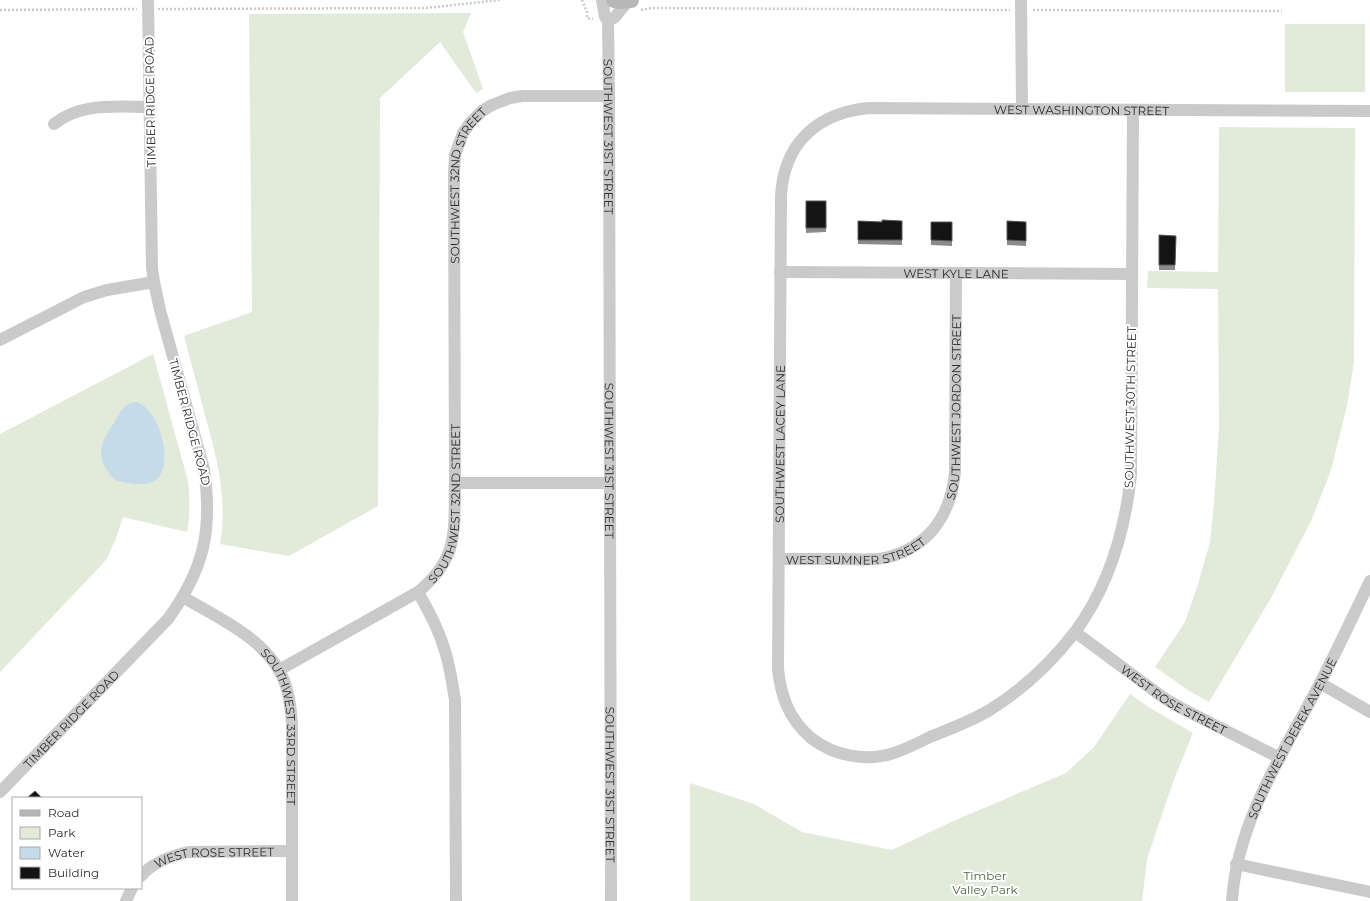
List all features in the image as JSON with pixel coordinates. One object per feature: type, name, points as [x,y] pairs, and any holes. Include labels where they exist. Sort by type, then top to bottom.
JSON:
[{"type":"street","name":"SOUTHWEST 31ST STREET","points":[[602,0],[605,17],[608,21],[609,96],[611,901]]},
{"type":"street","points":[[608,21],[615,17],[628,3]]},
{"type":"street","name":"TIMBER RIDGE ROAD","points":[[0,792],[168,619],[184,597],[197,570],[202,552],[207,524],[208,491],[204,469],[160,310],[152,268],[148,4]]},
{"type":"street","points":[[1021,5],[1022,109]]},
{"type":"street","name":"SOUTHWEST 32ND STREET","points":[[456,901],[455,700],[450,670],[444,648],[433,620],[418,592],[430,582],[439,571],[452,544],[454,528],[455,155],[463,133],[470,123],[482,111],[492,105],[510,98],[522,96],[609,96]]},
{"type":"street","points":[[54,124],[63,116],[83,109],[150,107]]},
{"type":"street","name":"WEST WASHINGTON STREET","points":[[802,138],[820,123],[836,115],[852,110],[869,108],[1370,111]]},
{"type":"street","name":"SOUTHWEST 30TH STREET","points":[[817,742],[835,752],[848,755],[877,757],[894,753],[967,722],[988,711],[1013,694],[1035,676],[1056,655],[1088,613],[1102,587],[1122,532],[1128,504],[1131,474],[1133,110]]},
{"type":"street","name":"SOUTHWEST LACEY LANE","points":[[802,138],[792,153],[785,168],[781,186],[778,669],[780,687],[785,704],[793,719],[817,742]]},
{"type":"street","name":"WEST KYLE LANE","points":[[780,272],[1132,274]]},
{"type":"street","name":"SOUTHWEST JORDON STREET","points":[[929,534],[940,521],[948,506],[955,478],[956,273]]},
{"type":"street","points":[[0,340],[84,297],[107,290],[154,282]]},
{"type":"street","points":[[455,483],[610,483]]},
{"type":"street","name":"WEST SUMNER STREET","points":[[779,559],[877,559],[905,551],[929,534]]},
{"type":"street","name":"SOUTHWEST DEREK AVENUE","points":[[1232,901],[1236,864],[1246,829],[1280,758],[1320,683],[1370,581]]},
{"type":"street","points":[[279,670],[418,592]]},
{"type":"street","name":"SOUTHWEST 33RD STREET","points":[[184,597],[251,638],[263,649],[279,670],[286,685],[292,723],[292,901]]},
{"type":"street","name":"WEST ROSE STREET","points":[[1075,632],[1164,698],[1280,758]]},
{"type":"street","points":[[1320,683],[1370,712]]},
{"type":"street","name":"WEST ROSE STREET","points":[[142,875],[157,862],[172,855],[188,852],[292,851]]},
{"type":"street","points":[[1236,864],[1370,892]]},
{"type":"street","points":[[126,901],[132,889]]},
{"type":"path","points":[[0,10],[148,4],[426,8],[500,0]]},
{"type":"path","points":[[582,0],[587,12],[587,18],[608,21]]},
{"type":"path","points":[[628,3],[641,10],[651,8],[1021,5],[1282,11]]},
{"type":"green space","points":[[471,13],[463,32],[483,89],[476,93],[440,42],[380,98],[378,506],[289,556],[220,544],[223,511],[220,479],[214,448],[184,336],[252,312],[249,14]]},
{"type":"green space","points":[[1285,24],[1365,24],[1365,92],[1285,92]]},
{"type":"green space","points":[[1219,127],[1355,128],[1354,362],[1347,406],[1331,470],[1312,519],[1271,598],[1209,702],[1189,691],[1155,667],[1185,622],[1210,542],[1219,428],[1218,289],[1147,288],[1148,271],[1218,272]]},
{"type":"green space","points":[[153,354],[188,481],[189,519],[187,532],[123,517],[116,538],[106,560],[0,672],[0,434]]},
{"type":"green space","name":"Timber Valley Park","points":[[1130,694],[1150,708],[1193,733],[1173,782],[1147,859],[1142,901],[690,901],[690,783],[754,804],[802,832],[892,850],[951,822],[1066,773],[1094,747]]},
{"type":"water","points":[[137,402],[147,408],[154,418],[164,445],[164,464],[161,472],[155,481],[146,484],[122,482],[113,478],[106,468],[101,454],[105,438],[120,412],[128,404]]},
{"type":"building","points":[[806,201],[826,201],[826,228],[806,228]]},
{"type":"building","points":[[882,220],[902,221],[902,240],[858,240],[858,221],[882,222]]},
{"type":"building","points":[[1007,221],[1026,222],[1026,241],[1007,240]]},
{"type":"building","points":[[931,222],[952,222],[952,241],[931,240]]},
{"type":"building","points":[[1159,235],[1176,236],[1175,265],[1159,265]]},
{"type":"building","points":[[35,791],[41,797],[28,797]]}]
